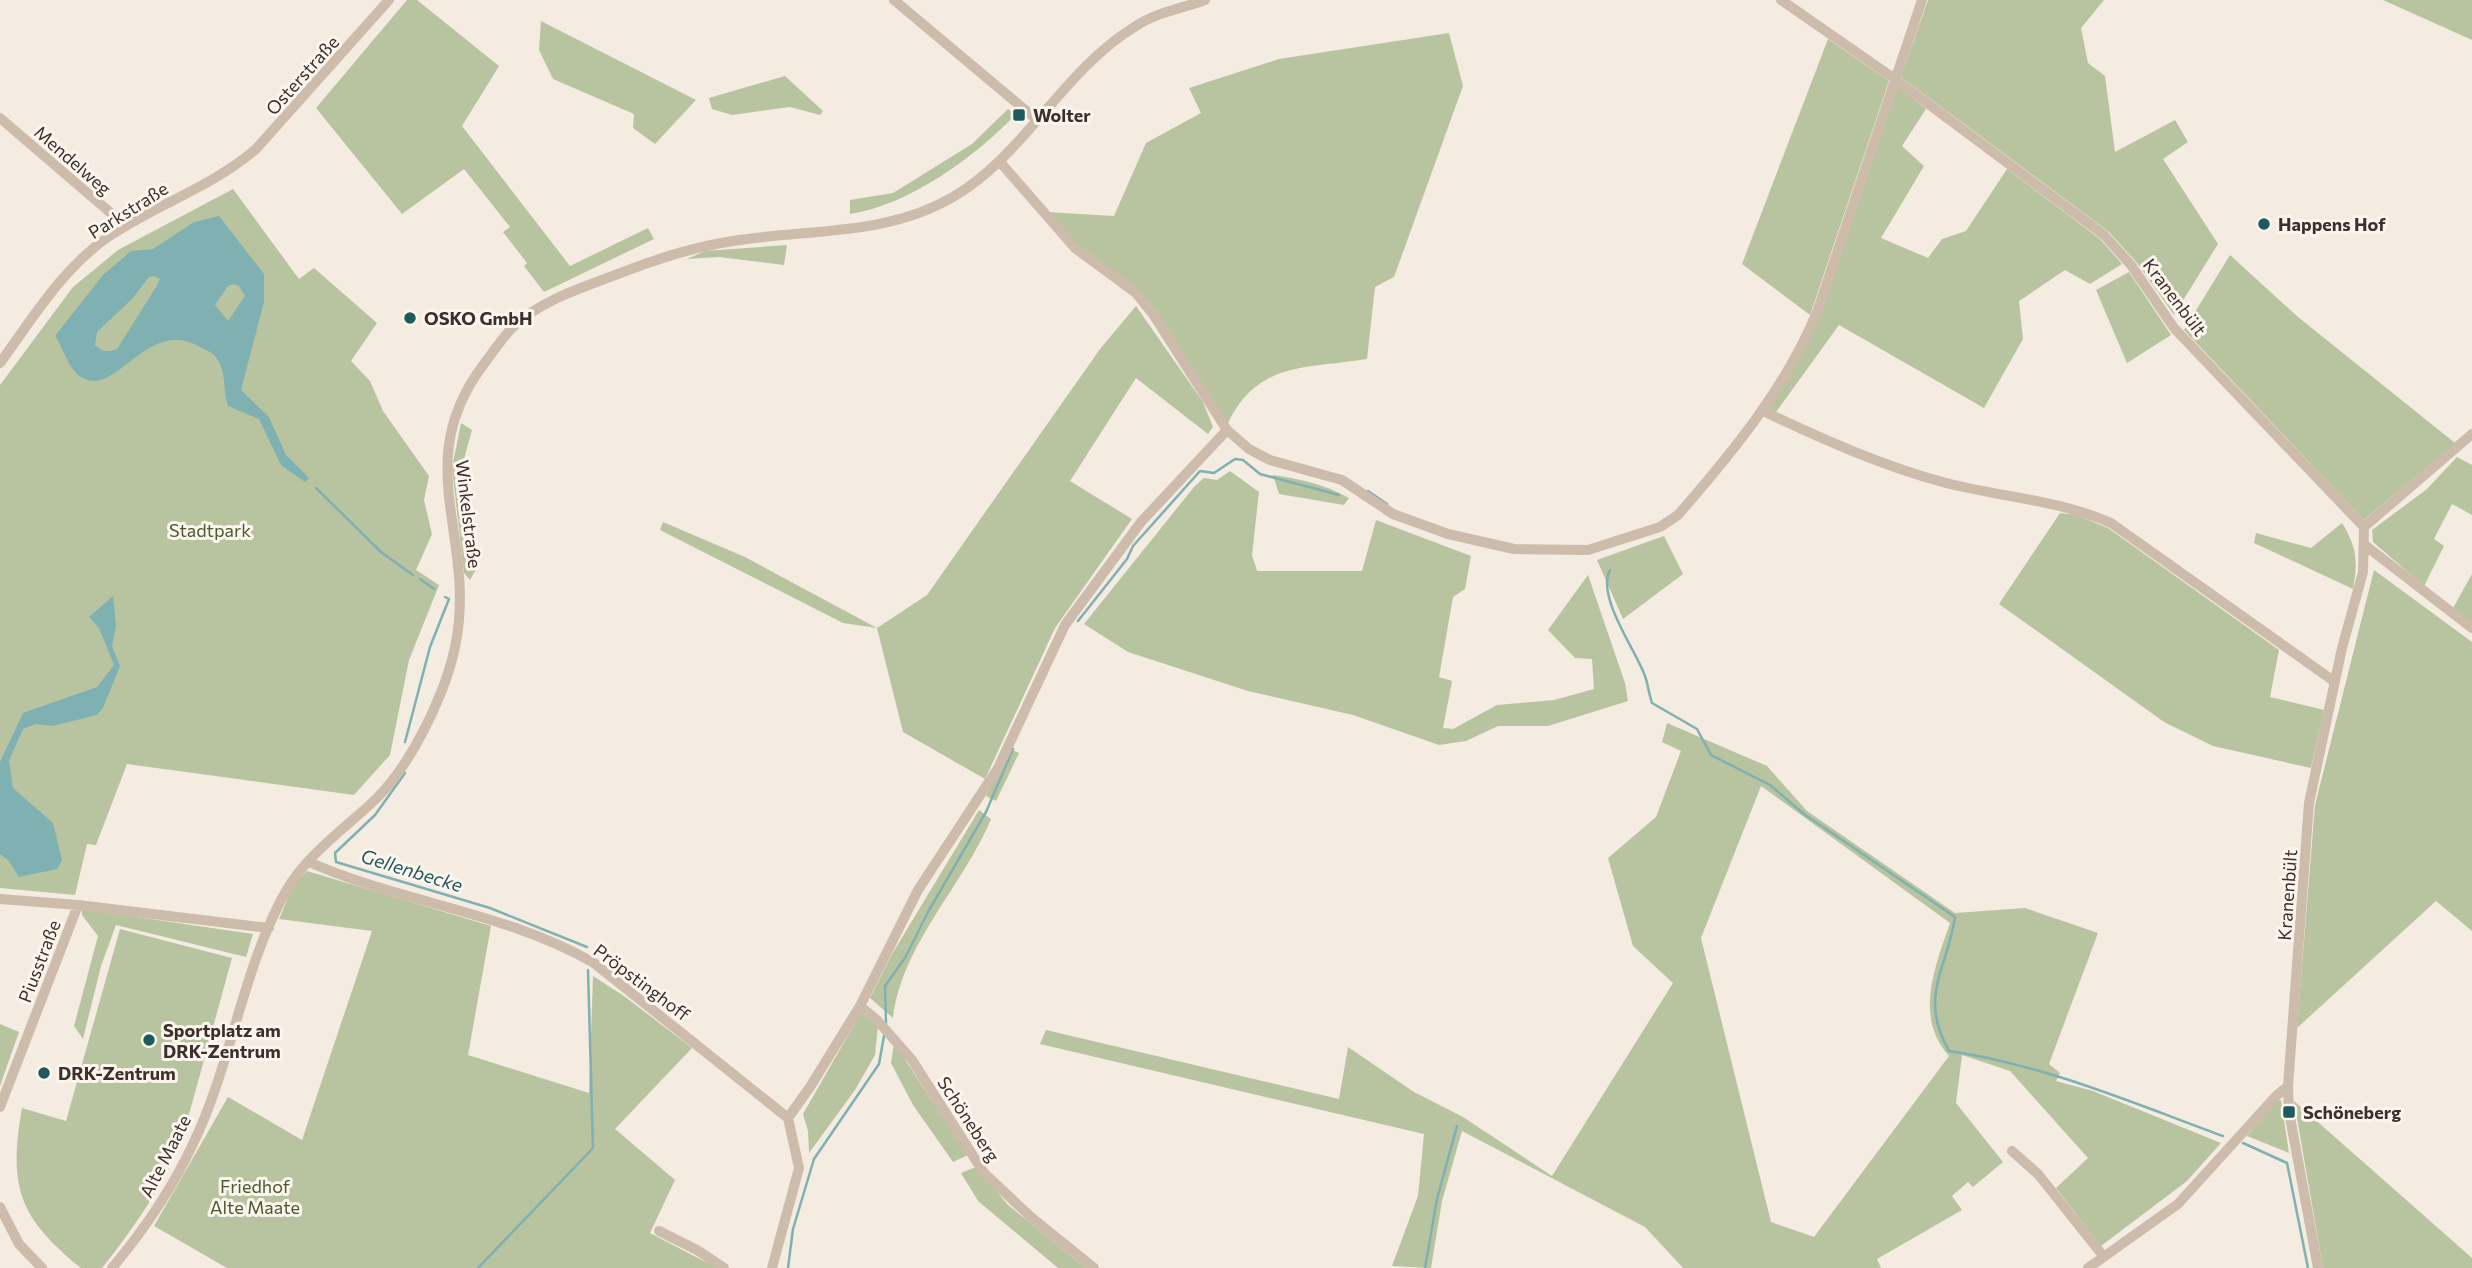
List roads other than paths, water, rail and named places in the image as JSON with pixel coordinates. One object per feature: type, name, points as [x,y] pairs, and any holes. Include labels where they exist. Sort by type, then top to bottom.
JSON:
[{"type":"street","name":"Osterstraße","points":[[235,167],[256,149],[389,0]]},
{"type":"street","points":[[894,0],[1036,119],[1095,57],[1138,24],[1205,0]]},
{"type":"street","name":"Kranenbült","points":[[1781,0],[1895,79],[2104,235],[2131,265],[2174,328],[2364,527],[2366,546],[2363,572],[2335,682],[2309,803],[2288,1086],[2289,1112],[2318,1268]]},
{"type":"street","points":[[1000,162],[1075,248],[1136,293],[1153,314],[1227,430],[1249,449],[1270,460],[1342,481],[1393,514],[1448,534],[1514,549],[1588,550],[1660,527],[1678,515],[1763,411],[1807,336],[1817,312],[1922,0]]},
{"type":"street","name":"Mendelweg","points":[[0,118],[126,226]]},
{"type":"street","name":"Winkelstraße","points":[[269,928],[288,887],[309,862],[383,792],[422,734],[453,660],[460,621],[462,580],[447,490],[445,452],[457,408],[474,377],[513,327],[564,294],[667,256],[729,241],[879,226],[951,198],[1000,162],[1036,119]]},
{"type":"street","name":"Parkstraße","points":[[0,363],[4,350],[64,275],[126,226],[235,167]]},
{"type":"street","points":[[1763,411],[1839,447],[1943,482],[2079,509],[2111,523],[2335,682]]},
{"type":"street","points":[[772,1268],[799,1168],[788,1118],[860,1006],[918,890],[998,768],[1065,625],[1141,522],[1227,430]]},
{"type":"street","points":[[2364,527],[2472,435]]},
{"type":"street","points":[[2366,546],[2472,628]]},
{"type":"street","name":"Pröpstinghoff","points":[[309,862],[340,876],[487,919],[562,945],[594,963],[788,1118]]},
{"type":"street","points":[[0,900],[78,905],[269,928]]},
{"type":"street","name":"Piusstraße","points":[[0,1107],[78,905]]},
{"type":"street","name":"Alte Maate","points":[[114,1267],[149,1223],[194,1142],[269,928]]},
{"type":"street","name":"Schöneberg","points":[[860,1006],[877,1020],[912,1060],[984,1173],[1032,1218],[1094,1268]]},
{"type":"street","points":[[2088,1268],[2178,1204],[2288,1086]]},
{"type":"street","points":[[2012,1151],[2038,1174],[2104,1257]]},
{"type":"street","points":[[0,1207],[19,1244],[42,1268]]},
{"type":"street","points":[[659,1231],[697,1250],[724,1268]]},
{"type":"water","points":[[219,216],[264,274],[264,302],[241,390],[269,417],[286,455],[309,478],[305,482],[281,465],[259,419],[228,406],[221,367],[209,352],[181,340],[165,341],[149,348],[110,376],[97,381],[79,376],[55,336],[103,275],[131,251],[153,249],[194,222]],"holes":[[[149,277],[160,279],[156,287],[117,349],[105,351],[95,345],[97,332],[132,299]],[[228,286],[239,286],[245,296],[228,321],[215,305]]]},
{"type":"water","points":[[113,596],[116,626],[112,646],[120,666],[103,708],[97,715],[53,726],[36,724],[23,729],[9,761],[13,788],[53,823],[62,860],[57,869],[19,877],[9,861],[0,854],[0,762],[23,713],[97,687],[114,665],[99,628],[89,617]]},
{"type":"waterway","points":[[1078,621],[1127,559],[1133,546],[1200,471],[1214,473],[1235,459],[1243,460],[1260,474],[1339,495]]},
{"type":"waterway","name":"Gellenbecke","points":[[316,488],[381,552],[413,575]]},
{"type":"waterway","points":[[1368,491],[1387,504]]},
{"type":"waterway","points":[[1610,570],[1608,594],[1645,676],[1652,703],[1697,729],[1711,755],[1770,785],[1804,814],[1955,917],[1935,998],[1940,1031],[1949,1051],[1985,1057],[2054,1075],[2223,1136]]},
{"type":"waterway","name":"Gellenbecke","points":[[420,579],[434,589]]},
{"type":"waterway","name":"Gellenbecke","points":[[405,742],[430,647],[449,599],[445,597]]},
{"type":"waterway","points":[[886,1023],[885,986],[905,958],[928,912],[986,812],[1013,749]]},
{"type":"waterway","name":"Gellenbecke","points":[[405,773],[375,815],[335,853],[336,862],[490,908],[587,947]]},
{"type":"waterway","name":"Gellenbecke","points":[[478,1268],[593,1148],[588,970]]},
{"type":"waterway","points":[[788,1268],[793,1229],[814,1159],[879,1064],[884,1036]]},
{"type":"waterway","points":[[1425,1268],[1437,1199],[1457,1126]]},
{"type":"waterway","points":[[2243,1143],[2287,1163],[2308,1268]]},
{"type":"place","name":"Wolter","points":[[1019,115]]},
{"type":"place","name":"Happens Hof","points":[[2264,224]]},
{"type":"place","name":"OSKO GmbH","points":[[410,318]]},
{"type":"place","name":"Sportplatz am DRK-Zentrum","points":[[149,1040]]},
{"type":"place","name":"DRK-Zentrum","points":[[44,1073]]},
{"type":"place","name":"Schöneberg","points":[[2289,1112]]},
{"type":"park label","name":"Stadtpark","points":[[210,530]]},
{"type":"park label","name":"Friedhof Alte Maate","points":[[255,1196]]}]
